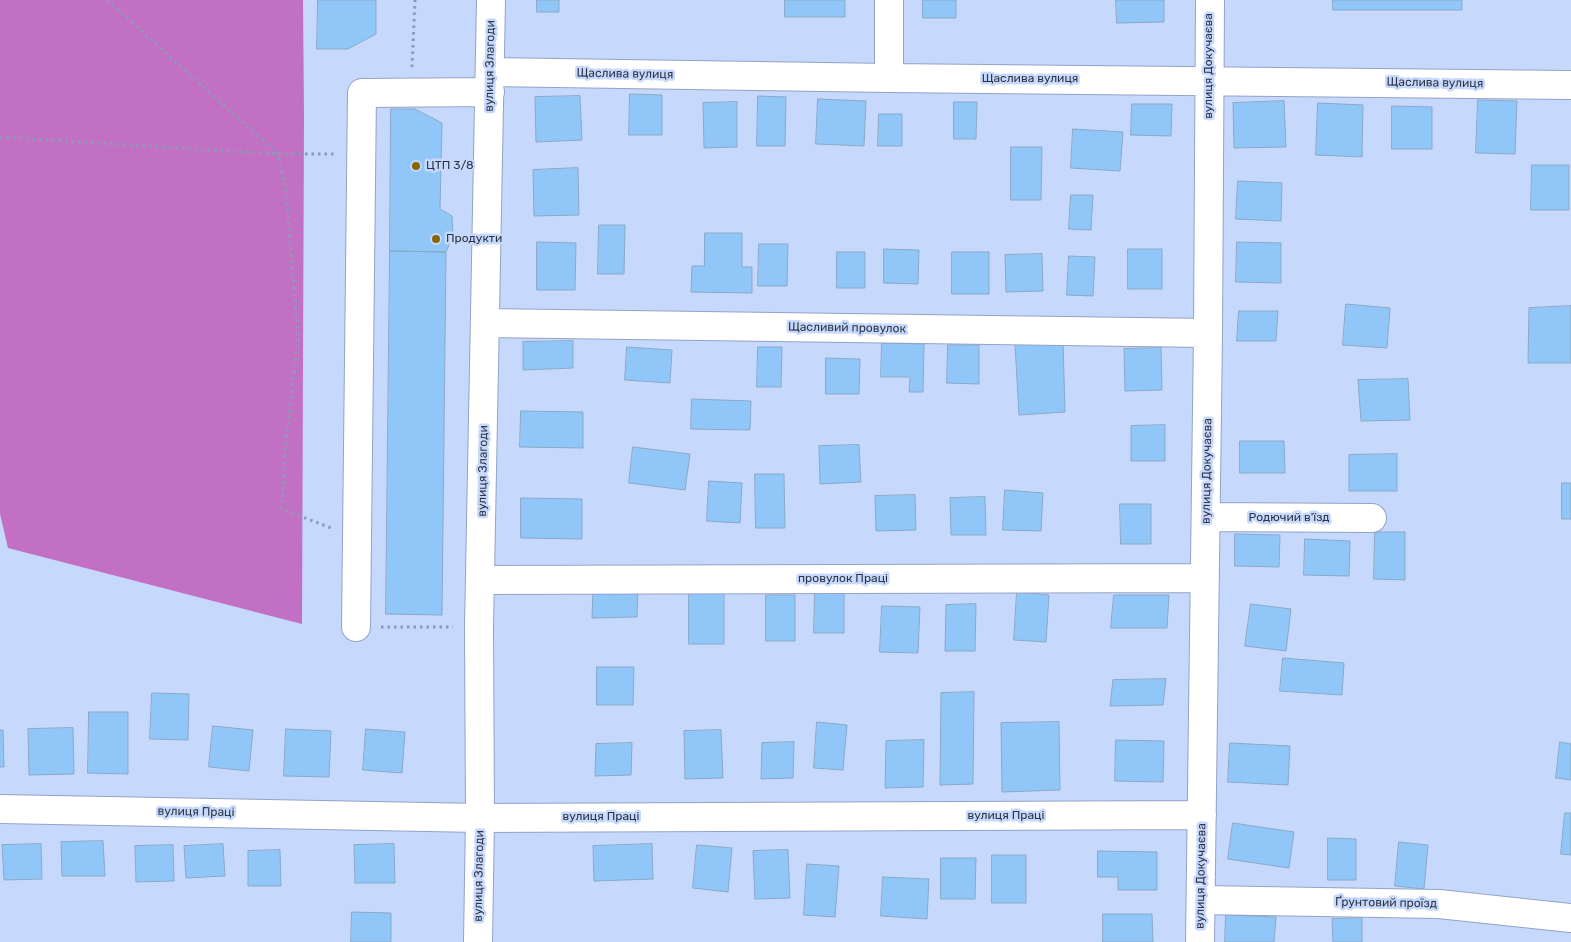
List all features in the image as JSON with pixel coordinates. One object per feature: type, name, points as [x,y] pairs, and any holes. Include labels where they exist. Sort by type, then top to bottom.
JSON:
[{"type":"street","name":"вулиця Злагоди","points":[[478,942],[480,818],[479,626],[491,0]]},
{"type":"street","points":[[888,78],[889,0]]},
{"type":"street","name":"вулиця Докучаєва","points":[[1200,942],[1208,333],[1210,0]]},
{"type":"street","name":"Щаслива вулиця","points":[[362,154],[362,92],[411,92],[490,82],[888,78],[1571,85]]},
{"type":"street","points":[[356,626],[362,154]]},
{"type":"street","name":"Щасливий провулок","points":[[486,323],[1208,333]]},
{"type":"street","name":"Родючий в'їзд","points":[[1206,517],[1372,518]]},
{"type":"street","name":"провулок Праці","points":[[481,580],[1205,578]]},
{"type":"street","name":"вулиця Праці","points":[[0,809],[480,818],[1202,816]]},
{"type":"street","name":"Ґрунтовий проїзд","points":[[1201,900],[1439,904],[1571,918]]},
{"type":"path","points":[[107,0],[278,154],[286,190],[298,338],[285,450],[282,510],[357,537]]},
{"type":"path","points":[[411,92],[415,0]]},
{"type":"path","points":[[0,137],[278,154],[362,154]]},
{"type":"path","points":[[356,626],[479,626]]},
{"type":"shaded area","points":[[0,0],[303,0],[302,624],[8,548],[0,514]]},
{"type":"building","points":[[318,0],[376,0],[376,34],[348,49],[317,49]]},
{"type":"building","points":[[537,0],[559,0],[559,12],[537,12]]},
{"type":"building","points":[[785,0],[845,0],[845,17],[785,17]]},
{"type":"building","points":[[923,0],[956,0],[956,18],[923,18]]},
{"type":"building","points":[[1116,0],[1164,0],[1164,22],[1117,23]]},
{"type":"building","points":[[1333,0],[1462,0],[1462,10],[1333,10]]},
{"type":"building","points":[[630,94],[662,95],[662,135],[629,135]]},
{"type":"building","points":[[580,96],[582,140],[536,142],[535,97]]},
{"type":"building","points":[[758,96],[786,97],[785,146],[757,146]]},
{"type":"building","points":[[818,99],[866,101],[864,146],[816,144]]},
{"type":"building","points":[[1478,100],[1517,101],[1515,154],[1476,153]]},
{"type":"building","points":[[1284,101],[1286,147],[1234,148],[1233,103]]},
{"type":"building","points":[[737,102],[737,147],[704,148],[703,103]]},
{"type":"building","points":[[954,102],[977,102],[976,139],[954,139]]},
{"type":"building","points":[[1318,103],[1363,105],[1362,157],[1316,155]]},
{"type":"building","points":[[1132,104],[1172,104],[1171,136],[1131,135]]},
{"type":"building","points":[[1392,106],[1432,107],[1432,149],[1392,149]]},
{"type":"building","name":"ЦТП 3/8","points":[[391,109],[415,109],[442,123],[440,209],[452,216],[453,236],[446,252],[390,251]]},
{"type":"building","points":[[879,114],[902,114],[902,146],[878,146]]},
{"type":"building","points":[[1073,129],[1123,132],[1120,171],[1071,168]]},
{"type":"building","points":[[1011,147],[1042,147],[1041,200],[1011,200]]},
{"type":"building","points":[[1532,165],[1569,165],[1569,210],[1531,210]]},
{"type":"building","points":[[578,168],[579,215],[534,216],[533,170]]},
{"type":"building","points":[[1238,181],[1282,183],[1281,221],[1236,219]]},
{"type":"building","points":[[1071,195],[1093,195],[1091,230],[1069,229]]},
{"type":"building","points":[[599,225],[625,225],[624,274],[598,274]]},
{"type":"building","points":[[705,233],[742,233],[742,267],[752,267],[752,293],[691,292],[692,266],[704,266]]},
{"type":"building","points":[[537,242],[576,243],[575,290],[537,290]]},
{"type":"building","points":[[1237,242],[1281,243],[1281,283],[1236,282]]},
{"type":"building","points":[[759,244],[788,244],[787,286],[758,286]]},
{"type":"building","points":[[884,249],[919,250],[918,284],[884,283]]},
{"type":"building","points":[[1128,249],[1162,249],[1162,289],[1128,289]]},
{"type":"building","points":[[390,251],[446,252],[442,615],[386,614]]},
{"type":"building","points":[[837,252],[865,252],[865,288],[837,288]]},
{"type":"building","points":[[952,252],[989,252],[989,294],[952,294]]},
{"type":"building","points":[[1042,254],[1043,291],[1006,292],[1005,255]]},
{"type":"building","points":[[1069,256],[1095,257],[1093,296],[1067,295]]},
{"type":"building","points":[[1346,304],[1390,308],[1387,348],[1343,345]]},
{"type":"building","points":[[1571,306],[1571,363],[1528,363],[1529,308]]},
{"type":"building","points":[[1239,311],[1278,311],[1276,341],[1237,341]]},
{"type":"building","points":[[573,341],[573,368],[523,370],[523,342]]},
{"type":"building","points":[[1063,342],[1065,412],[1019,415],[1015,344]]},
{"type":"building","points":[[882,343],[924,344],[923,392],[909,392],[910,377],[881,377]]},
{"type":"building","points":[[948,345],[979,345],[979,384],[947,383]]},
{"type":"building","points":[[627,347],[672,350],[670,383],[625,380]]},
{"type":"building","points":[[758,347],[782,347],[781,387],[757,387]]},
{"type":"building","points":[[1161,348],[1162,390],[1125,391],[1124,349]]},
{"type":"building","points":[[826,358],[860,359],[859,394],[826,394]]},
{"type":"building","points":[[1408,379],[1410,420],[1361,421],[1358,380]]},
{"type":"building","points":[[692,399],[751,401],[750,430],[691,429]]},
{"type":"building","points":[[521,411],[583,412],[583,448],[520,447]]},
{"type":"building","points":[[1165,425],[1165,461],[1131,461],[1131,426]]},
{"type":"building","points":[[1240,441],[1284,441],[1285,473],[1240,473]]},
{"type":"building","points":[[859,445],[861,482],[820,484],[819,446]]},
{"type":"building","points":[[633,447],[690,454],[685,490],[629,483]]},
{"type":"building","points":[[1397,454],[1397,491],[1349,491],[1349,455]]},
{"type":"building","points":[[755,474],[784,474],[785,528],[756,528]]},
{"type":"building","points":[[709,481],[742,483],[740,523],[707,521]]},
{"type":"building","points":[[1562,483],[1571,483],[1571,519],[1562,519]]},
{"type":"building","points":[[1005,490],[1043,493],[1041,531],[1003,530]]},
{"type":"building","points":[[915,495],[916,530],[876,531],[875,496]]},
{"type":"building","points":[[985,497],[986,535],[951,535],[950,498]]},
{"type":"building","points":[[521,498],[582,499],[582,539],[521,538]]},
{"type":"building","points":[[1120,504],[1151,504],[1151,544],[1121,544]]},
{"type":"building","points":[[1375,532],[1405,532],[1405,580],[1374,579]]},
{"type":"building","points":[[1235,534],[1280,535],[1279,567],[1235,566]]},
{"type":"building","points":[[1305,539],[1350,541],[1349,576],[1304,575]]},
{"type":"building","points":[[638,588],[637,617],[592,618],[593,589]]},
{"type":"building","points":[[689,592],[724,592],[724,644],[689,644]]},
{"type":"building","points":[[815,592],[844,592],[844,633],[814,633]]},
{"type":"building","points":[[1017,592],[1049,595],[1046,642],[1014,640]]},
{"type":"building","points":[[766,595],[795,595],[795,641],[766,641]]},
{"type":"building","points":[[1114,595],[1169,595],[1167,628],[1111,628]]},
{"type":"building","points":[[976,604],[975,651],[945,651],[946,605]]},
{"type":"building","points":[[1251,604],[1291,609],[1286,651],[1245,646]]},
{"type":"building","points":[[882,606],[920,607],[918,653],[880,652]]},
{"type":"building","points":[[1283,658],[1344,663],[1342,695],[1280,691]]},
{"type":"building","points":[[597,667],[634,667],[633,705],[597,705]]},
{"type":"building","points":[[1166,679],[1163,705],[1110,706],[1113,680]]},
{"type":"building","points":[[974,692],[973,784],[940,785],[941,693]]},
{"type":"building","points":[[152,693],[189,694],[188,740],[150,739]]},
{"type":"building","points":[[89,712],[128,712],[128,774],[88,773]]},
{"type":"building","points":[[817,722],[847,725],[843,770],[814,768]]},
{"type":"building","points":[[1059,722],[1060,790],[1002,792],[1001,723]]},
{"type":"building","points":[[213,726],[253,730],[249,771],[209,767]]},
{"type":"building","points":[[73,728],[74,774],[29,775],[28,729]]},
{"type":"building","points":[[286,729],[331,731],[329,777],[284,776]]},
{"type":"building","points":[[366,729],[405,732],[402,773],[363,770]]},
{"type":"building","points":[[0,730],[3,730],[4,767],[0,767]]},
{"type":"building","points":[[721,730],[723,778],[685,779],[684,731]]},
{"type":"building","points":[[924,740],[923,787],[885,788],[886,741]]},
{"type":"building","points":[[1116,740],[1164,741],[1163,782],[1115,781]]},
{"type":"building","points":[[794,742],[793,778],[761,779],[762,743]]},
{"type":"building","points":[[1560,742],[1571,744],[1571,780],[1556,778]]},
{"type":"building","points":[[632,743],[631,775],[595,776],[596,744]]},
{"type":"building","points":[[1230,743],[1290,746],[1288,785],[1228,782]]},
{"type":"building","points":[[1565,813],[1571,813],[1571,855],[1561,854]]},
{"type":"building","points":[[1233,823],[1294,832],[1289,868],[1228,859]]},
{"type":"building","points":[[1328,838],[1356,839],[1356,880],[1328,880]]},
{"type":"building","points":[[103,841],[105,876],[62,876],[61,842]]},
{"type":"building","points":[[1399,842],[1428,845],[1424,889],[1395,886]]},
{"type":"building","points":[[41,844],[42,879],[4,880],[2,845]]},
{"type":"building","points":[[223,844],[225,876],[186,878],[184,846]]},
{"type":"building","points":[[394,844],[395,883],[355,883],[354,845]]},
{"type":"building","points":[[652,844],[653,879],[594,881],[593,846]]},
{"type":"building","points":[[173,845],[174,881],[136,882],[135,846]]},
{"type":"building","points":[[697,845],[732,848],[728,892],[693,888]]},
{"type":"building","points":[[280,850],[281,886],[248,886],[248,851]]},
{"type":"building","points":[[788,850],[790,898],[755,899],[753,851]]},
{"type":"building","points":[[1098,851],[1157,852],[1157,890],[1118,890],[1118,877],[1098,877]]},
{"type":"building","points":[[992,855],[1026,855],[1026,903],[992,903]]},
{"type":"building","points":[[941,858],[976,858],[975,899],[941,899]]},
{"type":"building","points":[[807,864],[839,866],[835,917],[804,915]]},
{"type":"building","points":[[883,877],[929,879],[927,919],[881,916]]},
{"type":"building","points":[[352,912],[391,913],[391,942],[351,942]]},
{"type":"building","points":[[1103,914],[1152,914],[1153,942],[1103,942]]},
{"type":"building","points":[[1226,915],[1276,917],[1274,942],[1225,942]]},
{"type":"building","points":[[1362,918],[1362,942],[1333,942],[1332,919]]},
{"type":"place","name":"ЦТП 3/8","points":[[416,166]]},
{"type":"place","name":"Продукти","points":[[436,239]]}]
